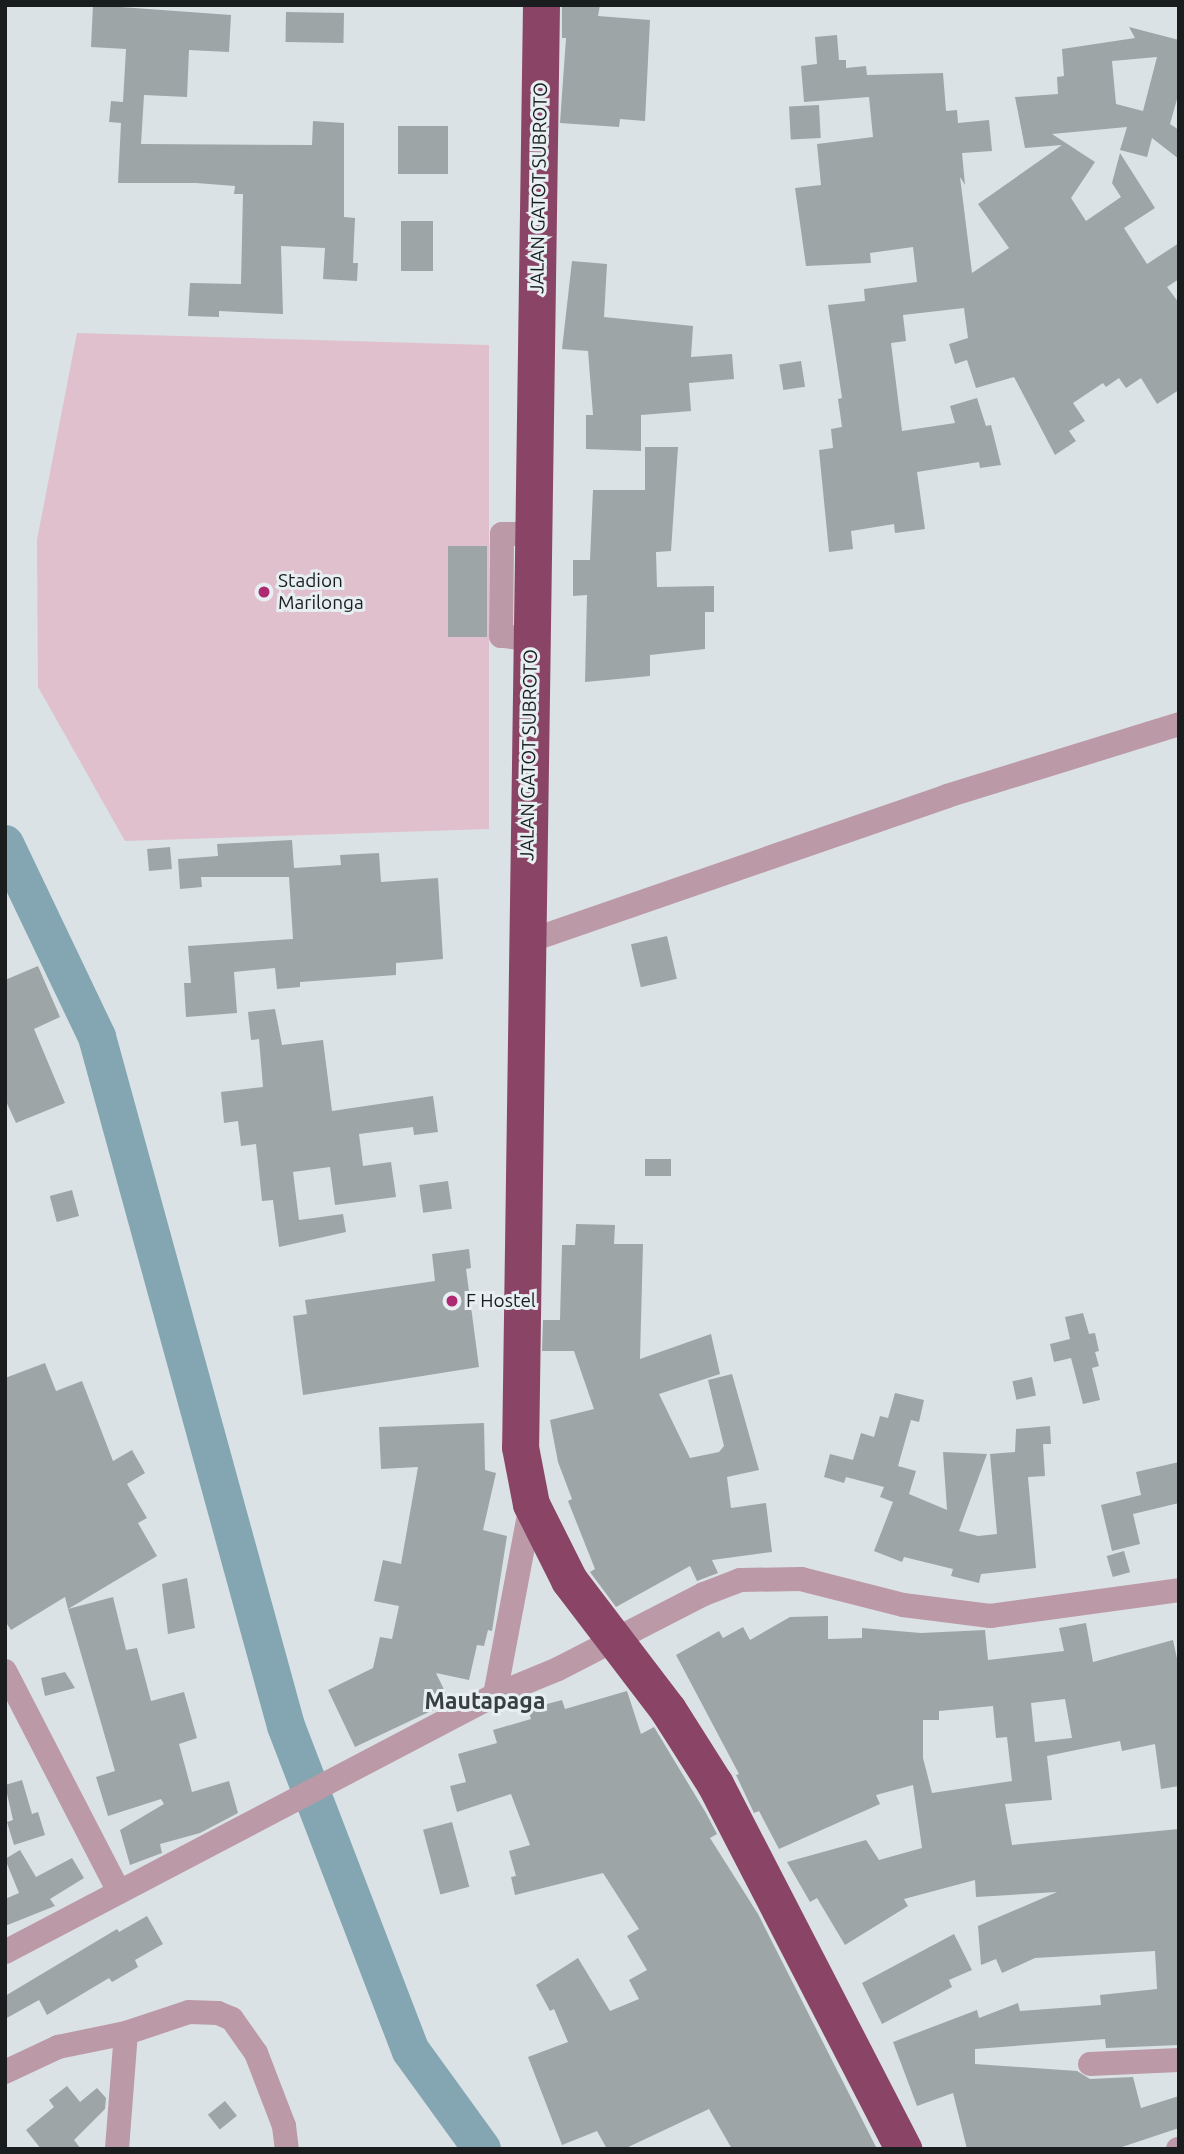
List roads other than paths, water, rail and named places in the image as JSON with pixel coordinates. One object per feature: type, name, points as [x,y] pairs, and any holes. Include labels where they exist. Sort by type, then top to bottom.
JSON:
[{"type":"highway","name":"JALAN GATOT SUBROTO","points":[[541,5],[519,1367],[520,1447],[531,1504],[569,1580],[612,1642],[668,1710],[715,1784],[903,2149]]},
{"type":"street","points":[[526,942],[947,796],[1179,724]]},
{"type":"street","points":[[495,1695],[531,1504]]},
{"type":"street","points":[[5,1952],[118,1890],[404,1746],[495,1695],[612,1642],[704,1594],[740,1580],[768,1576],[801,1579],[903,1605],[990,1616],[1179,1590]]},
{"type":"street","points":[[5,1671],[118,1890]]},
{"type":"street","points":[[5,2072],[40,2053],[126,2033],[189,2012],[218,2013],[232,2019],[256,2053],[284,2126],[287,2149]]},
{"type":"street","points":[[117,2149],[126,2033]]},
{"type":"street","points":[[1090,2064],[1179,2060]]},
{"type":"waterway","points":[[5,844],[97,1037],[286,1726],[411,2051],[482,2149]]},
{"type":"place","name":"Stadion Marilonga","points":[[264,592]]},
{"type":"place","name":"F Hostel","points":[[452,1301]]},
{"type":"district","name":"Mautapaga","points":[[485,1701]]}]
